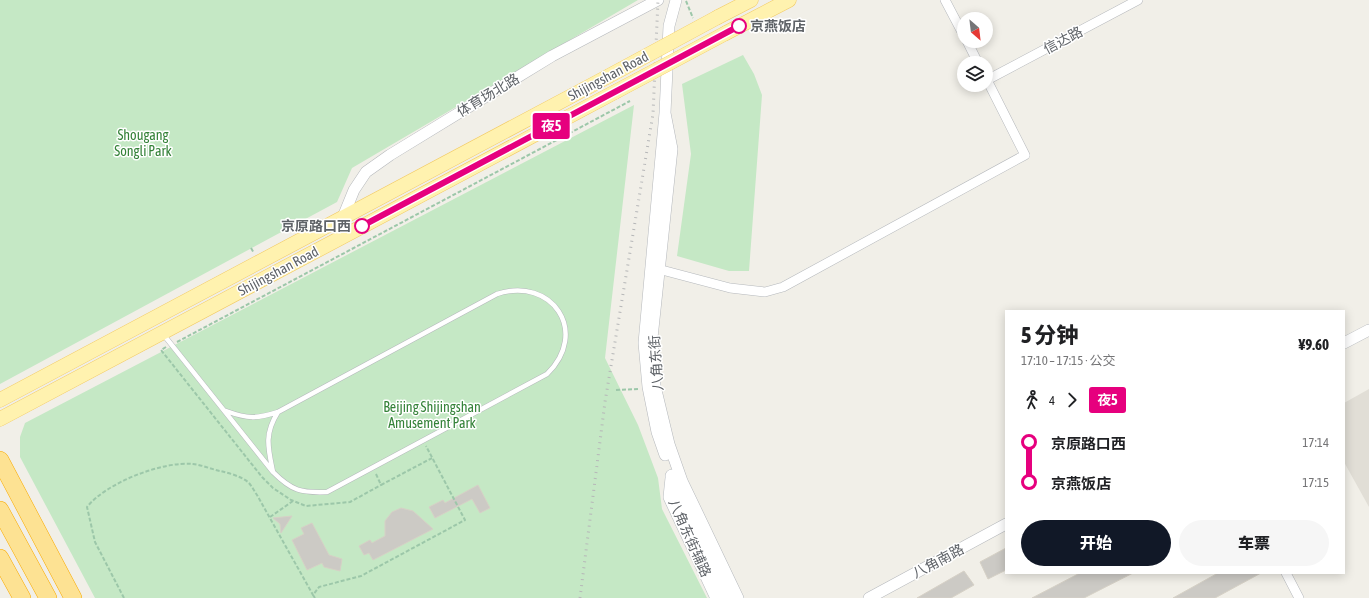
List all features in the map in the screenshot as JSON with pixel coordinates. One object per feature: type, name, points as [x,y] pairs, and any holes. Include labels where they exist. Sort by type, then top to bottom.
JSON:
[{"type":"highway","points":[[0,460],[74,598]]},
{"type":"highway","points":[[0,510],[48,598]]},
{"type":"highway","points":[[0,558],[22,598]]},
{"type":"main road","name":"Shijingshan Road","points":[[0,400],[751,0]]},
{"type":"main road","name":"Shijingshan Road","points":[[0,420],[789,0]]},
{"type":"main road","name":"八角东街辅路","points":[[672,476],[670,497],[717,598]]},
{"type":"main road","name":"八角东街","points":[[672,476],[728,598]]},
{"type":"street","name":"体育场北路","points":[[343,217],[354,190],[366,172],[390,155],[552,56],[658,0]]},
{"type":"street","name":"八角东街","points":[[672,476],[657,432],[648,387],[644,343],[665,112],[669,26],[676,0]]},
{"type":"street","points":[[945,0],[957,23]]},
{"type":"street","name":"信达路","points":[[993,76],[1138,0]]},
{"type":"street","points":[[658,270],[730,288],[765,292],[784,287],[1025,155],[993,91]]},
{"type":"street","name":"八角东街","points":[[665,112],[672,149],[652,338],[656,386],[669,444],[682,481],[738,598]]},
{"type":"street","points":[[1345,342],[1369,330]]},
{"type":"street","name":"八角南路","points":[[869,598],[1005,525]]},
{"type":"street","points":[[1287,574],[1299,598]]},
{"type":"lane","points":[[162,333],[273,472],[282,481],[302,493],[314,493],[327,492],[547,374],[555,366],[562,355],[566,340],[565,326],[559,310],[550,300],[533,292],[509,290],[497,294],[278,412],[259,418],[239,416],[224,410]]},
{"type":"lane","points":[[273,472],[268,452],[268,438],[271,423],[278,412]]},
{"type":"path","points":[[686,0],[693,19]]},
{"type":"path","points":[[175,343],[630,101]]},
{"type":"path","points":[[168,346],[161,350],[262,477],[273,488],[293,501],[306,506],[350,502],[432,458]]},
{"type":"path","points":[[616,390],[636,389]]},
{"type":"path","points":[[314,597],[319,587],[361,576],[465,520],[424,440]]},
{"type":"path","points":[[124,598],[95,542],[87,507],[94,498],[125,480],[158,468],[192,464],[235,475],[248,482],[270,517],[314,597]]},
{"type":"path","points":[[372,468],[381,485]]},
{"type":"path","points":[[270,517],[293,501]]},
{"type":"shaded area","points":[[1369,389],[1369,507],[1345,464],[1345,402]]},
{"type":"green space","name":"Shougang Songli Park","points":[[0,0],[638,0],[352,168],[337,202],[0,384]]},
{"type":"green space","points":[[743,55],[754,74],[762,95],[749,271],[729,271],[677,256],[691,154],[682,84]]},
{"type":"green space","name":"Beijing Shijingshan Amusement Park","points":[[634,105],[605,358],[638,425],[658,478],[662,509],[707,598],[95,598],[20,457],[20,437],[25,423]]},
{"type":"building","points":[[478,485],[490,508],[480,513],[472,499],[435,518],[429,507],[443,500],[445,503]]},
{"type":"building","points":[[401,508],[413,511],[433,529],[373,560],[369,553],[364,555],[359,546],[370,540],[372,543],[385,536],[385,521],[392,512]]},
{"type":"building","points":[[292,516],[281,533],[280,524],[273,518]]},
{"type":"building","points":[[312,523],[329,555],[342,559],[340,571],[324,567],[322,563],[307,570],[292,540],[304,534],[301,528]]},
{"type":"building","points":[[1005,549],[1005,570],[988,579],[980,562]]},
{"type":"building","points":[[964,571],[974,585],[951,598],[917,598]]},
{"type":"building","points":[[1078,574],[1131,574],[1084,598],[1032,598]]},
{"type":"building","points":[[1216,574],[1259,574],[1215,598],[1173,598]]},
{"type":"railway","points":[[580,598],[605,402],[653,114],[658,0]]},
{"type":"bus line","name":"夜5","points":[[362,226],[739,26]]},
{"type":"place","name":"京燕饭店","points":[[739,26]]},
{"type":"place","name":"京原路口西","points":[[362,226]]}]
